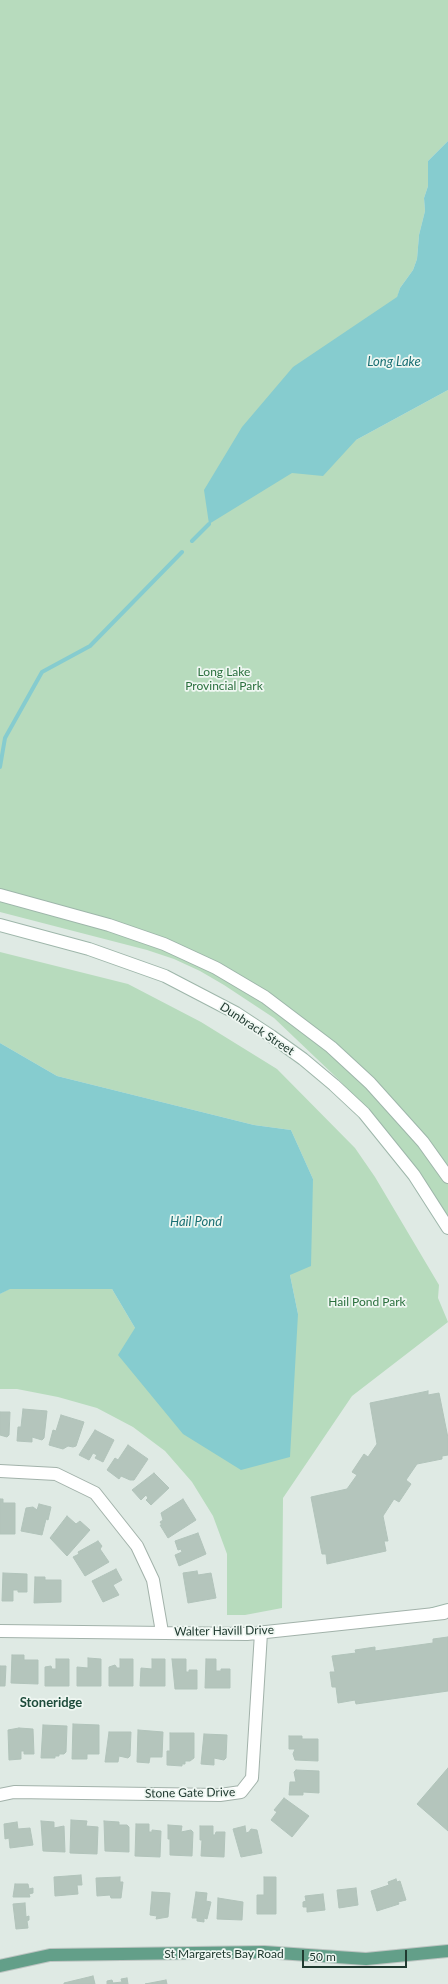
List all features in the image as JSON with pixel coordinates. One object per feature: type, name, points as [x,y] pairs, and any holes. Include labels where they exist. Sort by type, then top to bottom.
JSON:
[{"type":"main road","points":[[0,895],[109,925],[164,944],[216,968],[265,997],[331,1046],[370,1083],[423,1142],[448,1177]]},
{"type":"main road","name":"Dunbrack Street","points":[[0,925],[89,949],[165,976],[236,1013],[271,1036],[304,1059],[364,1113],[414,1176],[448,1228]]},
{"type":"main road","points":[[0,1471],[56,1474],[94,1493],[137,1546],[153,1580],[162,1632]]},
{"type":"main road","name":"Walter Havill Drive","points":[[0,1631],[261,1633],[448,1613]]},
{"type":"main road","name":"Stone Gate Drive","points":[[0,1796],[14,1792],[220,1795],[241,1792],[252,1778],[261,1633]]},
{"type":"main road","name":"St Margarets Bay Road","points":[[0,1966],[50,1955],[264,1952],[366,1959],[448,1951]]},
{"type":"green space","name":"Long Lake Provincial Park","points":[[0,0],[448,0],[448,141],[428,161],[428,186],[424,198],[425,211],[419,235],[417,259],[413,270],[400,288],[356,440],[448,390],[448,1219],[378,1121],[337,1078],[274,1018],[224,985],[200,971],[174,959],[147,950],[0,912]]},
{"type":"green space","name":"Hail Pond Park","points":[[0,952],[128,984],[201,1022],[277,1069],[355,1148],[375,1177],[439,1285],[438,1298],[448,1322],[352,1396],[283,1498],[282,1608],[245,1615],[227,1615],[227,1554],[213,1516],[192,1482],[165,1451],[133,1427],[97,1408],[58,1397],[17,1389],[0,1389],[0,1294],[9,1289],[112,1289],[135,1328],[298,1314],[290,1275],[313,1179],[291,1130],[254,1125],[57,1076],[0,1043]]},
{"type":"water","name":"Long Lake","points":[[448,141],[448,390],[356,440],[323,476],[292,473],[209,524],[204,490],[242,427],[293,367],[397,297],[400,288],[413,270],[417,259],[419,235],[425,211],[424,198],[428,186],[428,161]]},
{"type":"water","name":"Hail Pond","points":[[0,1043],[57,1076],[254,1125],[291,1130],[313,1179],[311,1266],[290,1275],[298,1314],[290,1457],[241,1470],[183,1434],[118,1355],[135,1328],[112,1289],[10,1289],[0,1294]]},
{"type":"building","points":[[428,1391],[428,1395],[439,1393],[448,1438],[448,1455],[442,1456],[442,1459],[417,1464],[406,1480],[411,1484],[399,1502],[394,1499],[383,1516],[388,1541],[384,1541],[386,1551],[327,1564],[326,1554],[322,1554],[311,1497],[347,1489],[357,1475],[352,1472],[364,1454],[368,1457],[377,1444],[370,1403]]},
{"type":"building","points":[[23,1409],[47,1411],[44,1438],[42,1440],[32,1437],[32,1442],[17,1441],[18,1427],[21,1427]]},
{"type":"building","points":[[0,1412],[10,1412],[9,1435],[7,1437],[0,1435]]},
{"type":"building","points":[[61,1415],[84,1422],[76,1446],[68,1446],[63,1449],[49,1445],[53,1430],[56,1431]]},
{"type":"building","points":[[95,1430],[114,1440],[103,1462],[95,1458],[97,1455],[93,1453],[89,1460],[79,1455]]},
{"type":"building","points":[[128,1445],[148,1459],[134,1480],[121,1476],[119,1479],[107,1470],[115,1458],[118,1460]]},
{"type":"building","points":[[154,1473],[169,1488],[151,1505],[146,1500],[148,1498],[146,1495],[141,1500],[132,1490]]},
{"type":"building","points":[[0,1499],[3,1499],[3,1503],[15,1503],[15,1534],[0,1534]]},
{"type":"building","points":[[183,1499],[196,1520],[168,1538],[160,1525],[162,1525],[160,1522],[163,1520],[161,1513]]},
{"type":"building","points":[[39,1504],[51,1507],[42,1535],[21,1531],[26,1508],[33,1507],[37,1510]]},
{"type":"building","points":[[67,1516],[76,1524],[80,1521],[90,1530],[67,1556],[50,1538]]},
{"type":"building","points":[[198,1533],[206,1554],[179,1566],[175,1555],[182,1552],[181,1549],[178,1550],[175,1541]]},
{"type":"building","points":[[98,1541],[102,1546],[100,1549],[109,1562],[85,1576],[73,1557],[79,1554],[78,1552]]},
{"type":"building","points":[[116,1569],[122,1580],[113,1585],[119,1595],[103,1602],[92,1581]]},
{"type":"building","points":[[197,1571],[198,1575],[211,1573],[216,1598],[188,1603],[183,1573]]},
{"type":"building","points":[[3,1573],[27,1574],[27,1592],[18,1592],[18,1590],[13,1590],[13,1601],[2,1601]]},
{"type":"building","points":[[35,1577],[45,1577],[45,1580],[61,1580],[61,1602],[34,1603]]},
{"type":"building","points":[[448,1637],[448,1691],[356,1704],[355,1700],[338,1703],[336,1687],[332,1687],[330,1672],[335,1672],[332,1656],[356,1653],[355,1650],[375,1647],[375,1651],[433,1643],[433,1639]]},
{"type":"building","points":[[12,1655],[24,1655],[24,1660],[38,1660],[38,1684],[11,1683]]},
{"type":"building","points":[[88,1658],[101,1659],[101,1686],[77,1686],[77,1667],[88,1668]]},
{"type":"building","points":[[56,1659],[69,1659],[69,1686],[45,1686],[45,1667],[51,1666],[52,1669],[56,1669]]},
{"type":"building","points":[[120,1659],[133,1659],[133,1686],[109,1686],[109,1667],[115,1665],[117,1668],[120,1668]]},
{"type":"building","points":[[152,1659],[165,1659],[165,1686],[140,1686],[141,1668],[152,1669]]},
{"type":"building","points":[[172,1659],[186,1659],[186,1672],[189,1672],[189,1670],[197,1670],[197,1689],[175,1689]]},
{"type":"building","points":[[206,1659],[216,1659],[216,1671],[221,1671],[221,1669],[230,1669],[230,1688],[205,1688]]},
{"type":"building","points":[[0,1666],[6,1666],[5,1686],[0,1686]]},
{"type":"building","points":[[73,1724],[99,1725],[99,1754],[87,1754],[87,1759],[72,1759]]},
{"type":"building","points":[[43,1725],[67,1726],[66,1752],[64,1754],[59,1754],[59,1756],[55,1756],[55,1758],[41,1758]]},
{"type":"building","points":[[19,1728],[33,1729],[34,1754],[24,1754],[24,1751],[21,1751],[21,1759],[9,1760],[8,1730]]},
{"type":"building","points":[[138,1730],[163,1732],[162,1757],[150,1757],[149,1763],[137,1762]]},
{"type":"building","points":[[109,1732],[131,1732],[130,1756],[128,1758],[119,1756],[118,1762],[105,1762]]},
{"type":"building","points":[[170,1733],[194,1733],[194,1758],[190,1761],[185,1761],[185,1764],[182,1764],[182,1766],[167,1765],[167,1751],[170,1751]]},
{"type":"building","points":[[204,1734],[227,1735],[226,1758],[224,1760],[214,1758],[214,1765],[201,1764]]},
{"type":"building","points":[[289,1736],[302,1736],[302,1739],[318,1739],[318,1761],[295,1760],[293,1754],[295,1749],[289,1749]]},
{"type":"building","points":[[448,1768],[448,1831],[417,1804]]},
{"type":"building","points":[[296,1770],[319,1771],[319,1793],[303,1792],[303,1795],[289,1795],[290,1782],[296,1782],[294,1772]]},
{"type":"building","points":[[284,1798],[309,1816],[292,1837],[271,1820],[277,1812],[274,1810]]},
{"type":"building","points":[[71,1820],[87,1821],[86,1826],[98,1827],[97,1854],[70,1853]]},
{"type":"building","points":[[41,1821],[54,1822],[54,1828],[64,1826],[65,1852],[43,1851]]},
{"type":"building","points":[[104,1821],[119,1822],[119,1825],[127,1825],[129,1827],[129,1852],[105,1851]]},
{"type":"building","points":[[17,1822],[18,1829],[30,1828],[33,1845],[10,1848],[9,1838],[5,1839],[4,1824]]},
{"type":"building","points":[[136,1824],[149,1824],[149,1832],[152,1832],[152,1830],[161,1831],[160,1857],[135,1856]]},
{"type":"building","points":[[168,1825],[182,1826],[181,1832],[191,1830],[193,1832],[192,1856],[170,1855]]},
{"type":"building","points":[[200,1826],[213,1826],[213,1835],[215,1835],[216,1832],[225,1832],[224,1857],[201,1856],[202,1840],[200,1840]]},
{"type":"building","points":[[245,1826],[246,1833],[251,1829],[257,1830],[262,1853],[241,1857],[233,1829]]},
{"type":"building","points":[[81,1875],[82,1885],[77,1885],[78,1894],[55,1896],[54,1877]]},
{"type":"building","points":[[120,1877],[120,1882],[123,1882],[121,1898],[111,1898],[110,1895],[97,1896],[96,1878]]},
{"type":"building","points":[[264,1877],[276,1877],[276,1914],[257,1914],[257,1895],[264,1895]]},
{"type":"building","points":[[396,1879],[397,1882],[400,1881],[406,1900],[398,1902],[399,1904],[377,1911],[371,1891],[389,1885],[388,1882]]},
{"type":"building","points":[[15,1884],[28,1884],[29,1889],[33,1888],[33,1893],[29,1894],[30,1897],[13,1897]]},
{"type":"building","points":[[356,1888],[358,1905],[339,1908],[337,1890]]},
{"type":"building","points":[[152,1892],[170,1893],[168,1917],[156,1919],[157,1916],[150,1915]]},
{"type":"building","points":[[196,1892],[207,1893],[206,1901],[211,1902],[207,1919],[204,1918],[204,1922],[197,1921],[197,1918],[192,1918]]},
{"type":"building","points":[[323,1894],[325,1910],[307,1912],[307,1907],[303,1907],[303,1902],[306,1901],[305,1896]]},
{"type":"building","points":[[218,1898],[243,1902],[242,1920],[217,1919]]},
{"type":"building","points":[[25,1903],[26,1917],[29,1916],[29,1920],[27,1921],[28,1928],[16,1929],[13,1904]]},
{"type":"building","points":[[93,1976],[95,1984],[64,1984],[64,1983]]},
{"type":"building","points":[[127,1978],[128,1984],[107,1984],[107,1981],[112,1980],[113,1983],[122,1982],[121,1979]]},
{"type":"building","points":[[166,1980],[167,1984],[145,1984]]},
{"type":"waterway","points":[[192,541],[209,524]]},
{"type":"waterway","points":[[0,767],[5,738],[42,672],[90,646],[182,552]]},
{"type":"district","name":"Stoneridge","points":[[51,1703]]}]
